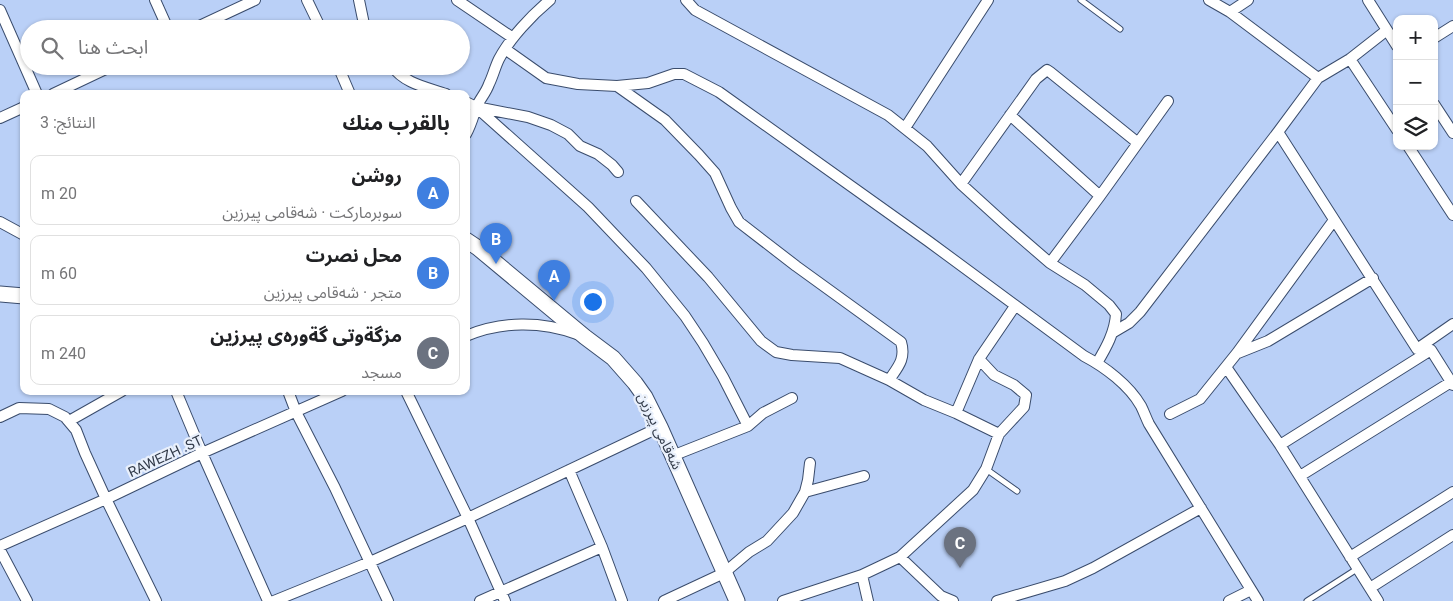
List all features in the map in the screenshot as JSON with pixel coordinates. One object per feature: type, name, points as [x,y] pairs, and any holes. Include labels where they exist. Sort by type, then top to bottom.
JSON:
[{"type":"street","points":[[155,0],[164,20]]},
{"type":"street","points":[[212,20],[255,0]]},
{"type":"street","points":[[308,0],[316,20]]},
{"type":"street","points":[[358,0],[363,20]]},
{"type":"street","points":[[457,0],[513,38]]},
{"type":"street","points":[[470,126],[476,107],[489,85],[505,49],[513,38],[550,0]]},
{"type":"street","points":[[686,0],[695,10],[888,114],[927,146],[961,184],[1050,263],[1085,285],[1116,314],[1108,344],[1097,363]]},
{"type":"street","points":[[905,128],[988,0]]},
{"type":"street","points":[[1209,0],[1230,12],[1318,78]]},
{"type":"street","points":[[1230,12],[1248,0]]},
{"type":"street","points":[[1368,0],[1393,40]]},
{"type":"street","points":[[0,10],[20,55]]},
{"type":"street","points":[[1438,35],[1453,26]]},
{"type":"street","points":[[1112,333],[1129,323],[1140,312],[1318,78],[1350,59],[1387,30]]},
{"type":"street","points":[[505,49],[546,78],[578,84],[617,86],[648,83],[674,74],[684,74],[719,92],[928,241],[1084,356],[1097,363],[1127,388],[1141,406],[1149,424],[1258,601]]},
{"type":"street","points":[[1350,59],[1393,124]]},
{"type":"street","points":[[961,184],[1036,79],[1047,70],[1138,143]]},
{"type":"street","points":[[29,75],[35,90]]},
{"type":"street","points":[[61,90],[93,75]]},
{"type":"street","points":[[342,75],[348,90]]},
{"type":"street","points":[[398,75],[412,84],[432,90]]},
{"type":"street","points":[[617,86],[665,120],[715,173],[739,222],[901,342],[904,351],[899,366],[889,380]]},
{"type":"street","points":[[1050,263],[1168,101]]},
{"type":"street","points":[[470,104],[476,107],[588,207],[646,268],[685,316],[703,343],[748,426]]},
{"type":"street","points":[[1435,105],[1453,133]]},
{"type":"street","points":[[476,107],[528,117],[551,125],[568,134],[580,146],[598,154],[618,172]]},
{"type":"street","points":[[0,118],[20,109]]},
{"type":"street","points":[[1010,116],[1100,196]]},
{"type":"street","points":[[1278,132],[1417,349]]},
{"type":"street","points":[[1411,150],[1453,215]]},
{"type":"street","points":[[636,201],[708,277],[760,341],[776,352],[840,358],[889,380],[924,400],[999,434]]},
{"type":"street","points":[[1170,414],[1200,399],[1237,353],[1334,220]]},
{"type":"street","points":[[0,222],[20,233]]},
{"type":"street","name":"شەقامی پیرزین","points":[[470,243],[613,358],[625,370],[645,397],[660,426],[737,601]]},
{"type":"street","points":[[1237,353],[1268,341],[1372,278]]},
{"type":"street","points":[[0,294],[20,296]]},
{"type":"street","points":[[956,413],[978,359],[1015,306]]},
{"type":"street","points":[[470,335],[494,326],[525,324],[556,327],[585,337]]},
{"type":"street","points":[[1417,349],[1453,324]]},
{"type":"street","points":[[1417,349],[1431,350]]},
{"type":"street","points":[[1300,476],[1452,383],[1431,350]]},
{"type":"street","points":[[1280,445],[1431,350]]},
{"type":"street","points":[[783,601],[862,575],[900,557],[973,490],[986,469],[999,434],[1024,406],[1026,395],[1014,385],[994,375],[978,359]]},
{"type":"street","points":[[1226,367],[1280,445],[1378,601]]},
{"type":"street","points":[[69,421],[115,395]]},
{"type":"street","points":[[178,395],[268,601]]},
{"type":"street","points":[[290,395],[388,601]]},
{"type":"street","name":"RAWEZH .ST","points":[[0,546],[333,395]]},
{"type":"street","points":[[408,395],[468,518],[503,596]]},
{"type":"street","points":[[672,456],[748,426],[763,413],[792,398]]},
{"type":"street","points":[[0,416],[20,408],[49,409],[69,421],[76,430],[106,499],[156,601]]},
{"type":"street","points":[[274,601],[370,562],[468,518],[660,426]]},
{"type":"street","points":[[664,601],[724,573],[749,552],[767,541],[793,512],[805,492],[810,463]]},
{"type":"street","points":[[569,470],[602,547],[622,601]]},
{"type":"street","points":[[805,492],[864,476]]},
{"type":"street","points":[[1350,556],[1453,492]]},
{"type":"street","points":[[997,601],[1065,581],[1093,568],[1201,508]]},
{"type":"street","points":[[1370,588],[1453,535]]},
{"type":"street","points":[[480,601],[503,596],[602,547]]},
{"type":"street","points":[[0,550],[27,601]]},
{"type":"street","points":[[900,557],[941,596],[954,601]]},
{"type":"street","points":[[862,575],[868,601]]},
{"type":"street","points":[[1229,601],[1251,590]]},
{"type":"lane","points":[[1081,0],[1120,29]]},
{"type":"lane","points":[[986,469],[1017,491]]},
{"type":"lane","points":[[1307,601],[1358,569]]},
{"type":"place","name":"محل نصرت","points":[[496,264]]},
{"type":"place","name":"روشن","points":[[554,301]]},
{"type":"place","name":"مزگةوتی گةورەی پیرزین","points":[[960,568]]}]
